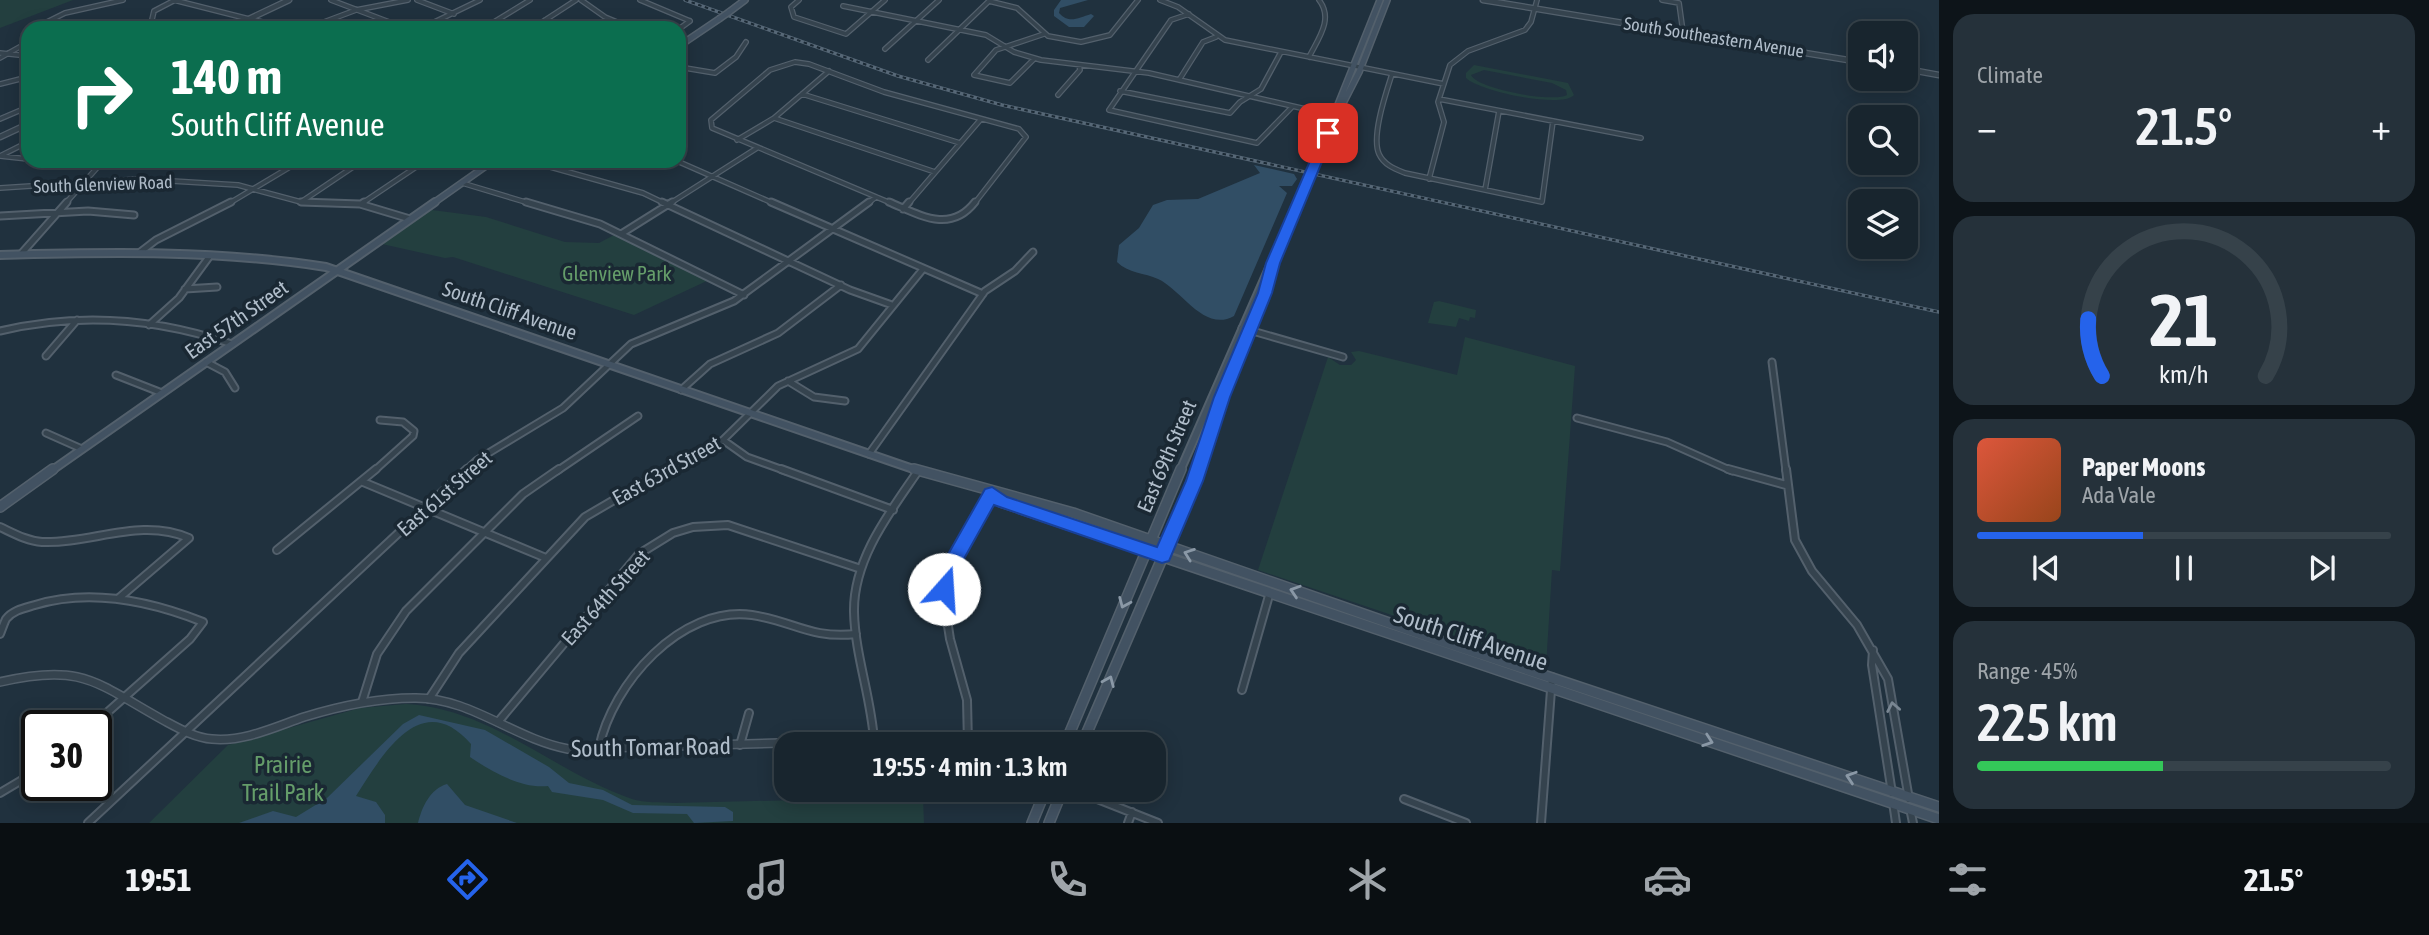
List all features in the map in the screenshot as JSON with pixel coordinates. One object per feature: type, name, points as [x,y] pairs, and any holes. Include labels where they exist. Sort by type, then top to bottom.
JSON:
[{"type":"main road","points":[[686,41],[745,0]]},
{"type":"main road","name":"East 69th Street","points":[[1328,133],[1380,0]]},
{"type":"main road","name":"East 69th Street","points":[[1070,732],[1147,550],[1269,282],[1273,263],[1313,167],[1360,68],[1387,0]]},
{"type":"main road","name":"East 57th Street","points":[[0,507],[483,168]]},
{"type":"main road","name":"South Cliff Avenue","points":[[0,255],[139,253],[292,260],[337,271],[918,471],[992,493],[1008,493],[1033,500],[1939,819]]},
{"type":"main road","name":"East 69th Street","points":[[1087,732],[1167,546],[1246,329]]},
{"type":"main road","name":"South Cliff Avenue","points":[[992,493],[1001,502],[1270,592],[1939,807]]},
{"type":"main road","points":[[1032,823],[1041,802]]},
{"type":"main road","points":[[1049,823],[1058,802]]},
{"type":"street","points":[[93,6],[97,0]]},
{"type":"street","points":[[47,21],[55,16],[105,2],[123,0]]},
{"type":"street","points":[[152,21],[154,11],[174,0],[257,21]]},
{"type":"street","points":[[245,21],[288,0]]},
{"type":"street","points":[[331,0],[386,21]]},
{"type":"street","points":[[327,21],[356,10],[408,0]]},
{"type":"street","points":[[417,0],[455,14]]},
{"type":"street","points":[[438,21],[480,0]]},
{"type":"street","points":[[496,21],[530,0]]},
{"type":"street","points":[[545,20],[579,0],[614,21]]},
{"type":"street","points":[[640,0],[690,22],[686,25]]},
{"type":"street","points":[[799,0],[792,7],[794,17],[846,34],[885,0]]},
{"type":"street","points":[[885,49],[939,0]]},
{"type":"street","points":[[928,60],[990,1],[1017,8],[1044,34],[1071,41],[1102,38],[1112,33],[1138,0]]},
{"type":"street","points":[[1160,0],[1177,5],[1216,37],[1444,84]]},
{"type":"street","points":[[1309,57],[1326,16],[1326,8],[1319,0]]},
{"type":"street","name":"South Southeastern Avenue","points":[[1483,0],[1536,7]]},
{"type":"street","name":"South Southeastern Avenue","points":[[1500,0],[1848,60]]},
{"type":"street","points":[[1429,179],[1444,122],[1438,107],[1439,99],[1454,61],[1468,51],[1519,34],[1531,22],[1537,0]]},
{"type":"street","points":[[1662,0],[1679,3],[1683,32]]},
{"type":"street","points":[[843,6],[986,36],[1034,59],[1134,71],[1314,111]]},
{"type":"street","points":[[1189,14],[1173,18],[1108,107],[1110,111],[1257,143],[1262,142],[1292,107]]},
{"type":"street","points":[[1034,59],[1010,83],[975,77],[975,72],[991,55],[1005,47],[1044,34]]},
{"type":"street","points":[[1179,80],[1203,43],[1216,37]]},
{"type":"street","points":[[686,68],[715,73],[736,57],[746,42]]},
{"type":"street","points":[[8,55],[21,47]]},
{"type":"street","points":[[1120,91],[1227,113],[1261,89],[1281,52]]},
{"type":"street","points":[[0,56],[21,56]]},
{"type":"street","points":[[795,62],[829,71],[884,92],[981,119],[1024,132],[1026,140],[968,212],[948,220],[930,219],[903,209],[737,140],[712,128],[711,120],[770,70],[795,62]]},
{"type":"street","points":[[1058,95],[1080,70],[1079,65]]},
{"type":"street","points":[[737,140],[774,118],[829,71]]},
{"type":"street","points":[[1918,71],[1939,75]]},
{"type":"street","points":[[1392,74],[1380,113],[1378,156],[1394,169],[1429,179],[1542,202],[1553,121]]},
{"type":"street","points":[[0,84],[21,79]]},
{"type":"street","points":[[802,94],[897,126],[960,143]]},
{"type":"street","points":[[1439,99],[1641,138]]},
{"type":"street","points":[[0,119],[21,110]]},
{"type":"street","points":[[1485,190],[1499,111]]},
{"type":"street","points":[[774,118],[886,158],[935,172]]},
{"type":"street","points":[[903,209],[981,119]]},
{"type":"street","points":[[0,137],[21,127]]},
{"type":"street","points":[[0,156],[21,146]]},
{"type":"street","points":[[621,234],[757,148]]},
{"type":"street","points":[[0,156],[21,158]]},
{"type":"street","points":[[686,165],[983,294]]},
{"type":"street","points":[[21,254],[97,168]]},
{"type":"street","points":[[139,253],[156,240],[200,220],[288,168]]},
{"type":"street","points":[[301,202],[352,168]]},
{"type":"street","points":[[360,204],[414,168]]},
{"type":"street","points":[[553,168],[643,193],[892,306]]},
{"type":"street","name":"South Glenview Road","points":[[0,188],[139,179],[219,183],[301,202],[360,204],[411,219]]},
{"type":"street","points":[[462,183],[592,221],[744,295]]},
{"type":"street","name":"East 61st Street","points":[[88,823],[477,460],[572,400],[631,344],[649,334],[717,309],[744,295],[876,197]]},
{"type":"street","points":[[0,216],[88,211],[134,215]]},
{"type":"street","points":[[869,454],[983,294],[993,284],[1016,271],[1033,252]]},
{"type":"street","points":[[149,325],[171,308],[209,257]]},
{"type":"street","name":"East 63rd Street","points":[[429,698],[459,653],[569,532],[603,505],[723,440],[767,394],[788,381],[858,349],[923,269]]},
{"type":"street","points":[[681,390],[710,364],[774,335],[841,285]]},
{"type":"street","points":[[185,289],[217,287]]},
{"type":"street","points":[[46,356],[77,320]]},
{"type":"street","points":[[0,331],[36,323],[115,320],[201,333],[232,344]]},
{"type":"street","points":[[1246,329],[1343,358]]},
{"type":"street","points":[[206,362],[225,372],[236,388]]},
{"type":"street","points":[[1772,362],[1795,540],[1800,551],[1872,650],[1888,679],[1913,823]]},
{"type":"street","points":[[116,375],[162,393]]},
{"type":"street","points":[[788,381],[805,393],[832,401],[845,401]]},
{"type":"street","points":[[535,414],[542,421]]},
{"type":"street","points":[[362,702],[366,678],[391,630],[406,611],[523,494],[638,416]]},
{"type":"street","points":[[1577,418],[1667,442],[1731,471],[1786,485]]},
{"type":"street","points":[[277,550],[363,482],[414,433],[411,426],[402,422],[380,420]]},
{"type":"street","points":[[46,433],[82,449]]},
{"type":"street","points":[[723,440],[747,457],[893,510]]},
{"type":"street","points":[[874,732],[872,707],[856,634],[855,600],[860,569],[918,471]]},
{"type":"street","points":[[363,482],[545,558]]},
{"type":"street","points":[[969,732],[971,706],[945,614],[944,589],[951,565],[992,493]]},
{"type":"street","name":"East 64th Street","points":[[498,722],[639,554],[673,533],[693,527],[728,525],[860,569]]},
{"type":"street","points":[[0,527],[27,540],[41,542],[151,530],[171,531],[189,538],[119,598]]},
{"type":"street","points":[[1242,690],[1270,592]]},
{"type":"street","points":[[0,634],[7,618],[21,609],[65,601],[119,598],[161,606],[203,622],[190,639],[110,710]]},
{"type":"street","points":[[599,748],[607,716],[617,699],[664,643],[689,625],[710,617],[741,614],[755,615],[810,636],[856,634]]},
{"type":"street","points":[[1872,650],[1896,823]]},
{"type":"street","name":"South Tomar Road","points":[[0,682],[54,672],[95,680],[200,737],[222,739],[362,702],[429,698],[468,707],[554,748],[774,744]]},
{"type":"street","points":[[1541,823],[1552,682]]},
{"type":"street","points":[[740,745],[749,713]]},
{"type":"street","points":[[0,793],[21,781]]},
{"type":"street","points":[[1404,799],[1466,823]]},
{"type":"street","points":[[1106,802],[1158,823]]},
{"type":"street","points":[[1128,823],[1132,812]]},
{"type":"green space","points":[[0,0],[73,0],[0,28]]},
{"type":"green space","points":[[1474,65],[1568,83],[1574,95],[1553,100],[1520,97],[1474,83],[1466,78],[1466,73]],"holes":[[[1484,70],[1552,83],[1566,90],[1567,95],[1532,96],[1501,90],[1476,80],[1471,75]]]},
{"type":"green space","name":"Glenview Park","points":[[432,210],[486,217],[565,242],[599,243],[614,235],[711,279],[634,315],[453,257],[445,258],[382,244]]},
{"type":"green space","points":[[1434,302],[1476,310],[1475,318],[1470,317],[1469,321],[1459,318],[1456,327],[1428,323]]},
{"type":"green space","points":[[1465,337],[1575,366],[1560,571],[1552,570],[1546,667],[1258,570],[1328,357],[1340,365],[1351,365],[1356,360],[1351,352],[1359,351],[1457,375]]},
{"type":"green space","name":"Prairie Trail Park","points":[[406,704],[437,708],[466,717],[603,787],[637,800],[674,803],[923,802],[924,823],[149,823],[228,745],[360,708]]},
{"type":"water","points":[[1061,0],[1088,0],[1060,8],[1059,13],[1066,18],[1074,19],[1091,14],[1094,16],[1084,27],[1069,27],[1054,16],[1054,10]]},
{"type":"water","points":[[1254,165],[1294,174],[1297,179],[1292,186],[1279,186],[1287,193],[1234,316],[1223,320],[1213,319],[1193,308],[1167,284],[1117,262],[1119,245],[1139,228],[1153,205],[1167,200],[1198,199],[1260,173]]},
{"type":"water","points":[[419,715],[485,730],[549,767],[569,783],[603,790],[632,805],[725,807],[733,812],[733,821],[694,823],[687,814],[633,813],[603,800],[552,792],[548,786],[518,782],[497,774],[470,757],[471,744],[453,728],[436,722],[420,724],[405,733],[378,762],[356,796],[376,802],[385,815],[385,823],[239,823],[273,811],[296,817],[327,798],[403,724]]},
{"type":"water","points":[[447,784],[465,805],[517,823],[418,823],[428,799],[441,786]]},
{"type":"railway","points":[[685,0],[898,76],[1002,105],[1939,312]]},
{"type":"route","points":[[944,589],[951,565],[992,493],[1001,502],[1162,556],[1194,481],[1222,397],[1271,277],[1273,263],[1328,133]]}]
